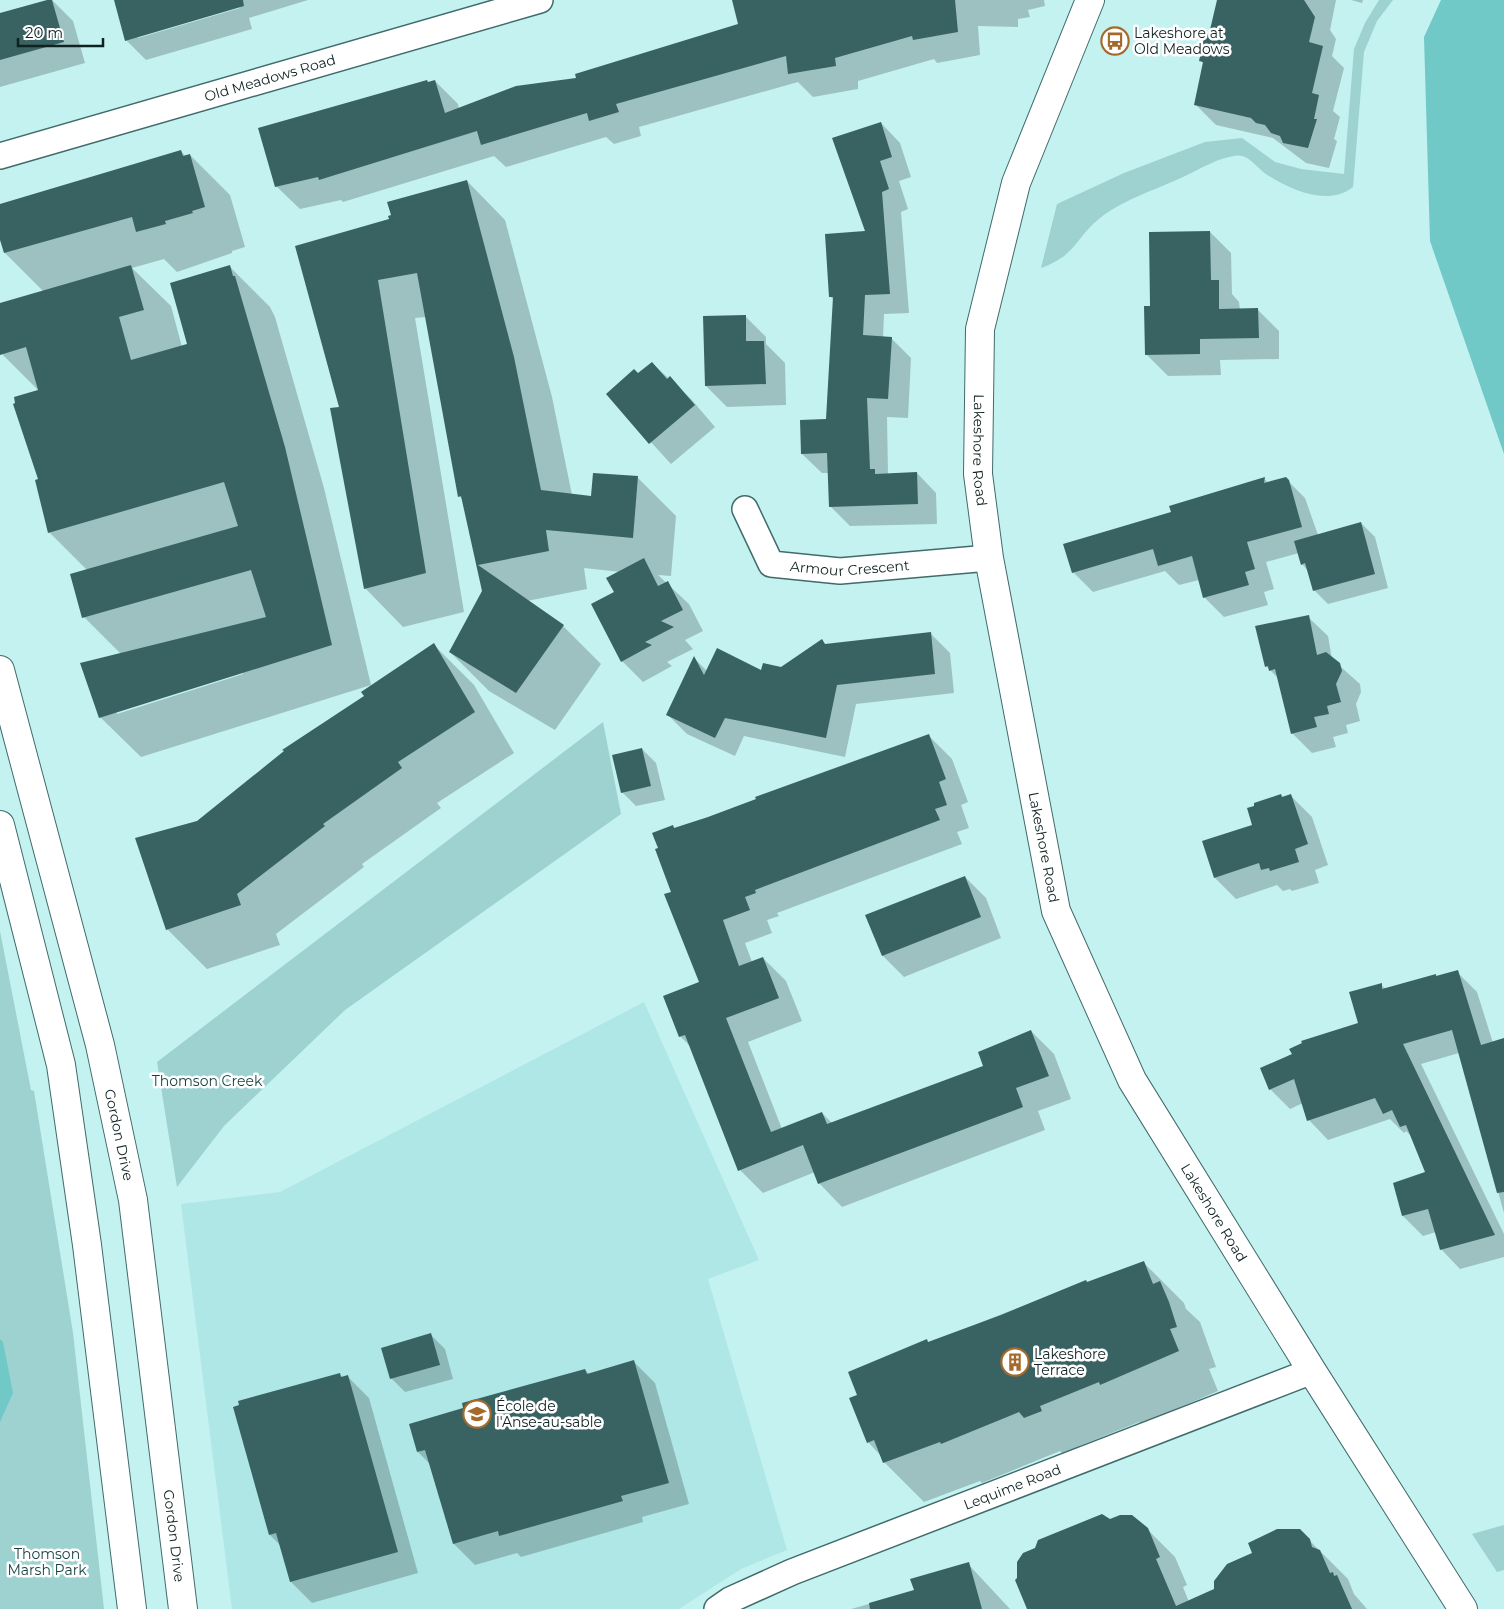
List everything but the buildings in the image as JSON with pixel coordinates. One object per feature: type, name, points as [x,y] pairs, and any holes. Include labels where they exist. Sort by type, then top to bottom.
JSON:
[{"type":"main road","name":"Lakeshore Road","points":[[1090,0],[1016,184],[980,329],[978,474],[989,558],[1056,911],[1132,1080],[1312,1371],[1463,1609]]},
{"type":"main road","name":"Gordon Drive","points":[[0,670],[100,1046],[133,1200],[184,1609]]},
{"type":"main road","points":[[0,825],[60,1065],[87,1245],[132,1609]]},
{"type":"street","name":"Old Meadows Road","points":[[0,156],[540,0]]},
{"type":"street","name":"Armour Crescent","points":[[745,509],[771,564],[840,570],[989,558]]},
{"type":"street","name":"Lequime Road","points":[[716,1609],[730,1600],[792,1572],[1312,1371]]},
{"type":"shaded area","points":[[1441,0],[1504,0],[1504,454],[1430,241],[1424,37]]},
{"type":"shaded area","name":"École de l'Anse-au-sable","points":[[644,1002],[759,1260],[708,1279],[787,1550],[741,1569],[679,1609],[232,1609],[181,1204],[280,1192]]},
{"type":"shaded area","points":[[0,1339],[3,1342],[13,1393],[0,1422]]},
{"type":"green space","points":[[1379,0],[1393,0],[1377,21],[1364,52],[1353,187],[1343,193],[1332,196],[1309,194],[1286,186],[1244,157],[1228,157],[1215,161],[1109,211],[1092,225],[1062,258],[1041,268],[1057,204],[1124,173],[1205,142],[1242,138],[1275,162],[1301,169],[1344,174],[1354,49],[1365,23]]},
{"type":"green space","name":"Thomson Creek","points":[[603,722],[621,814],[345,1010],[224,1126],[177,1187],[157,1062]]},
{"type":"green space","name":"Thomson Marsh Park","points":[[0,931],[31,1090],[34,1091],[73,1333],[104,1609],[0,1609]]},
{"type":"green space","points":[[1504,1525],[1504,1570],[1497,1572],[1472,1534]]},
{"type":"place","name":"Lakeshore at Old Meadows","points":[[1115,41]]},
{"type":"place","name":"Lakeshore Terrace","points":[[1015,1362]]},
{"type":"place","name":"École de l'Anse-au-sable","points":[[477,1414]]}]
